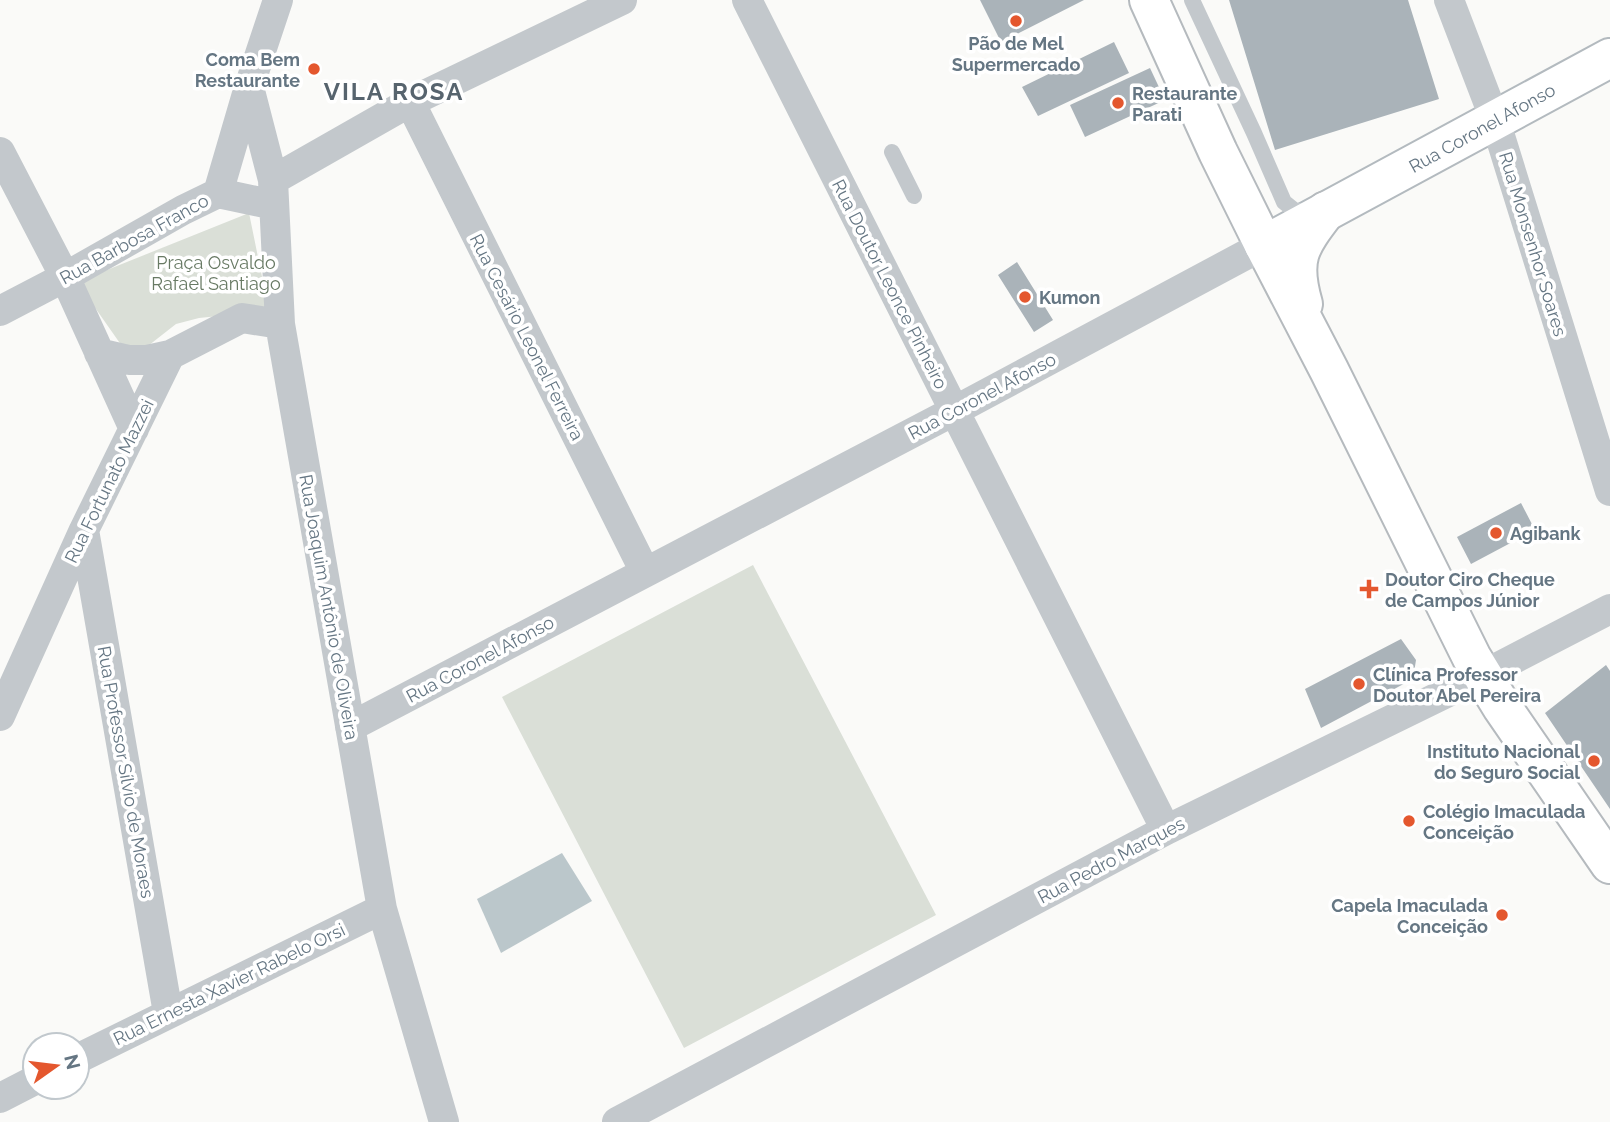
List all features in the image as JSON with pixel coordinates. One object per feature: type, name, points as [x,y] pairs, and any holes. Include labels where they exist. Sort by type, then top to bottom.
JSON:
[{"type":"main road","points":[[1149,0],[1218,152],[1450,616],[1502,707],[1610,864]]},
{"type":"main road","name":"Rua Coronel Afonso","points":[[1264,245],[1610,58]]},
{"type":"main road","points":[[1311,337],[1301,299],[1297,272],[1298,254],[1306,237],[1326,211]]},
{"type":"street","points":[[218,193],[278,0]]},
{"type":"street","points":[[273,192],[410,102],[622,0]]},
{"type":"street","name":"Rua Doutor Leonce Pinheiro","points":[[747,0],[1166,830]]},
{"type":"street","name":"Rua Monsenhor Soares","points":[[1449,0],[1495,120],[1610,491]]},
{"type":"street","name":"Rua Joaquim Antônio de Oliveira","points":[[250,87],[273,192],[280,324],[382,909],[444,1122]]},
{"type":"street","name":"Rua Cesário Leonel Ferreira","points":[[410,102],[645,572]]},
{"type":"street","points":[[0,152],[65,276],[134,429]]},
{"type":"street","name":"Rua Barbosa Franco","points":[[0,311],[218,193],[273,192]]},
{"type":"street","name":"Rua Coronel Afonso","points":[[350,727],[954,411],[1264,245]]},
{"type":"street","points":[[99,353],[129,360],[147,360],[170,355],[242,318],[280,324]]},
{"type":"street","name":"Rua Fortunato Mazzei","points":[[0,716],[84,530],[170,355]]},
{"type":"street","name":"Rua Professor Sílvio de Moraes","points":[[84,530],[169,1013]]},
{"type":"street","name":"Rua Pedro Marques","points":[[617,1122],[1166,830],[1483,676],[1610,608]]},
{"type":"street","name":"Rua Ernesta Xavier Rabelo Orsi","points":[[91,1052],[382,909]]},
{"type":"street","points":[[0,1098],[21,1087]]},
{"type":"lane","points":[[1192,0],[1284,202],[1301,212],[1326,211]]},
{"type":"lane","points":[[892,152],[914,196]]},
{"type":"green space","name":"Praça Osvaldo Rafael Santiago","points":[[249,213],[269,311],[199,318],[176,324],[139,353],[124,349],[77,282]]},
{"type":"green space","points":[[753,565],[936,915],[684,1048],[502,697]]},
{"type":"shaded area","points":[[562,853],[592,901],[501,953],[477,899]]},
{"type":"building","name":"Pão de Mel Supermercado","points":[[980,0],[1084,0],[1001,42]]},
{"type":"building","points":[[1229,0],[1408,0],[1439,99],[1275,150]]},
{"type":"building","points":[[1114,42],[1129,73],[1038,116],[1022,87]]},
{"type":"building","name":"Restaurante Parati","points":[[1150,68],[1165,100],[1085,137],[1070,105]]},
{"type":"building","name":"Kumon","points":[[1017,262],[1053,320],[1034,332],[998,275]]},
{"type":"building","name":"Agibank","points":[[1521,503],[1535,530],[1471,564],[1457,537]]},
{"type":"building","name":"Clínica Professor Doutor Abel Pereira","points":[[1401,639],[1416,660],[1413,679],[1321,728],[1305,689]]},
{"type":"building","name":"Instituto Nacional do Seguro Social","points":[[1606,665],[1610,671],[1610,809],[1545,713]]},
{"type":"place","name":"Pão de Mel Supermercado","points":[[1016,21]]},
{"type":"place","name":"Coma Bem Restaurante","points":[[314,69]]},
{"type":"place","name":"Restaurante Parati","points":[[1118,103]]},
{"type":"place","name":"Kumon","points":[[1025,297]]},
{"type":"place","name":"Agibank","points":[[1496,533]]},
{"type":"place","name":"Doutor Ciro Cheque de Campos Júnior","points":[[1369,589]]},
{"type":"place","name":"Clínica Professor Doutor Abel Pereira","points":[[1359,684]]},
{"type":"place","name":"Instituto Nacional do Seguro Social","points":[[1594,761]]},
{"type":"place","name":"Colégio Imaculada Conceição","points":[[1409,821]]},
{"type":"place","name":"Capela Imaculada Conceição","points":[[1502,915]]},
{"type":"district","name":"VILA ROSA","points":[[394,91]]}]
